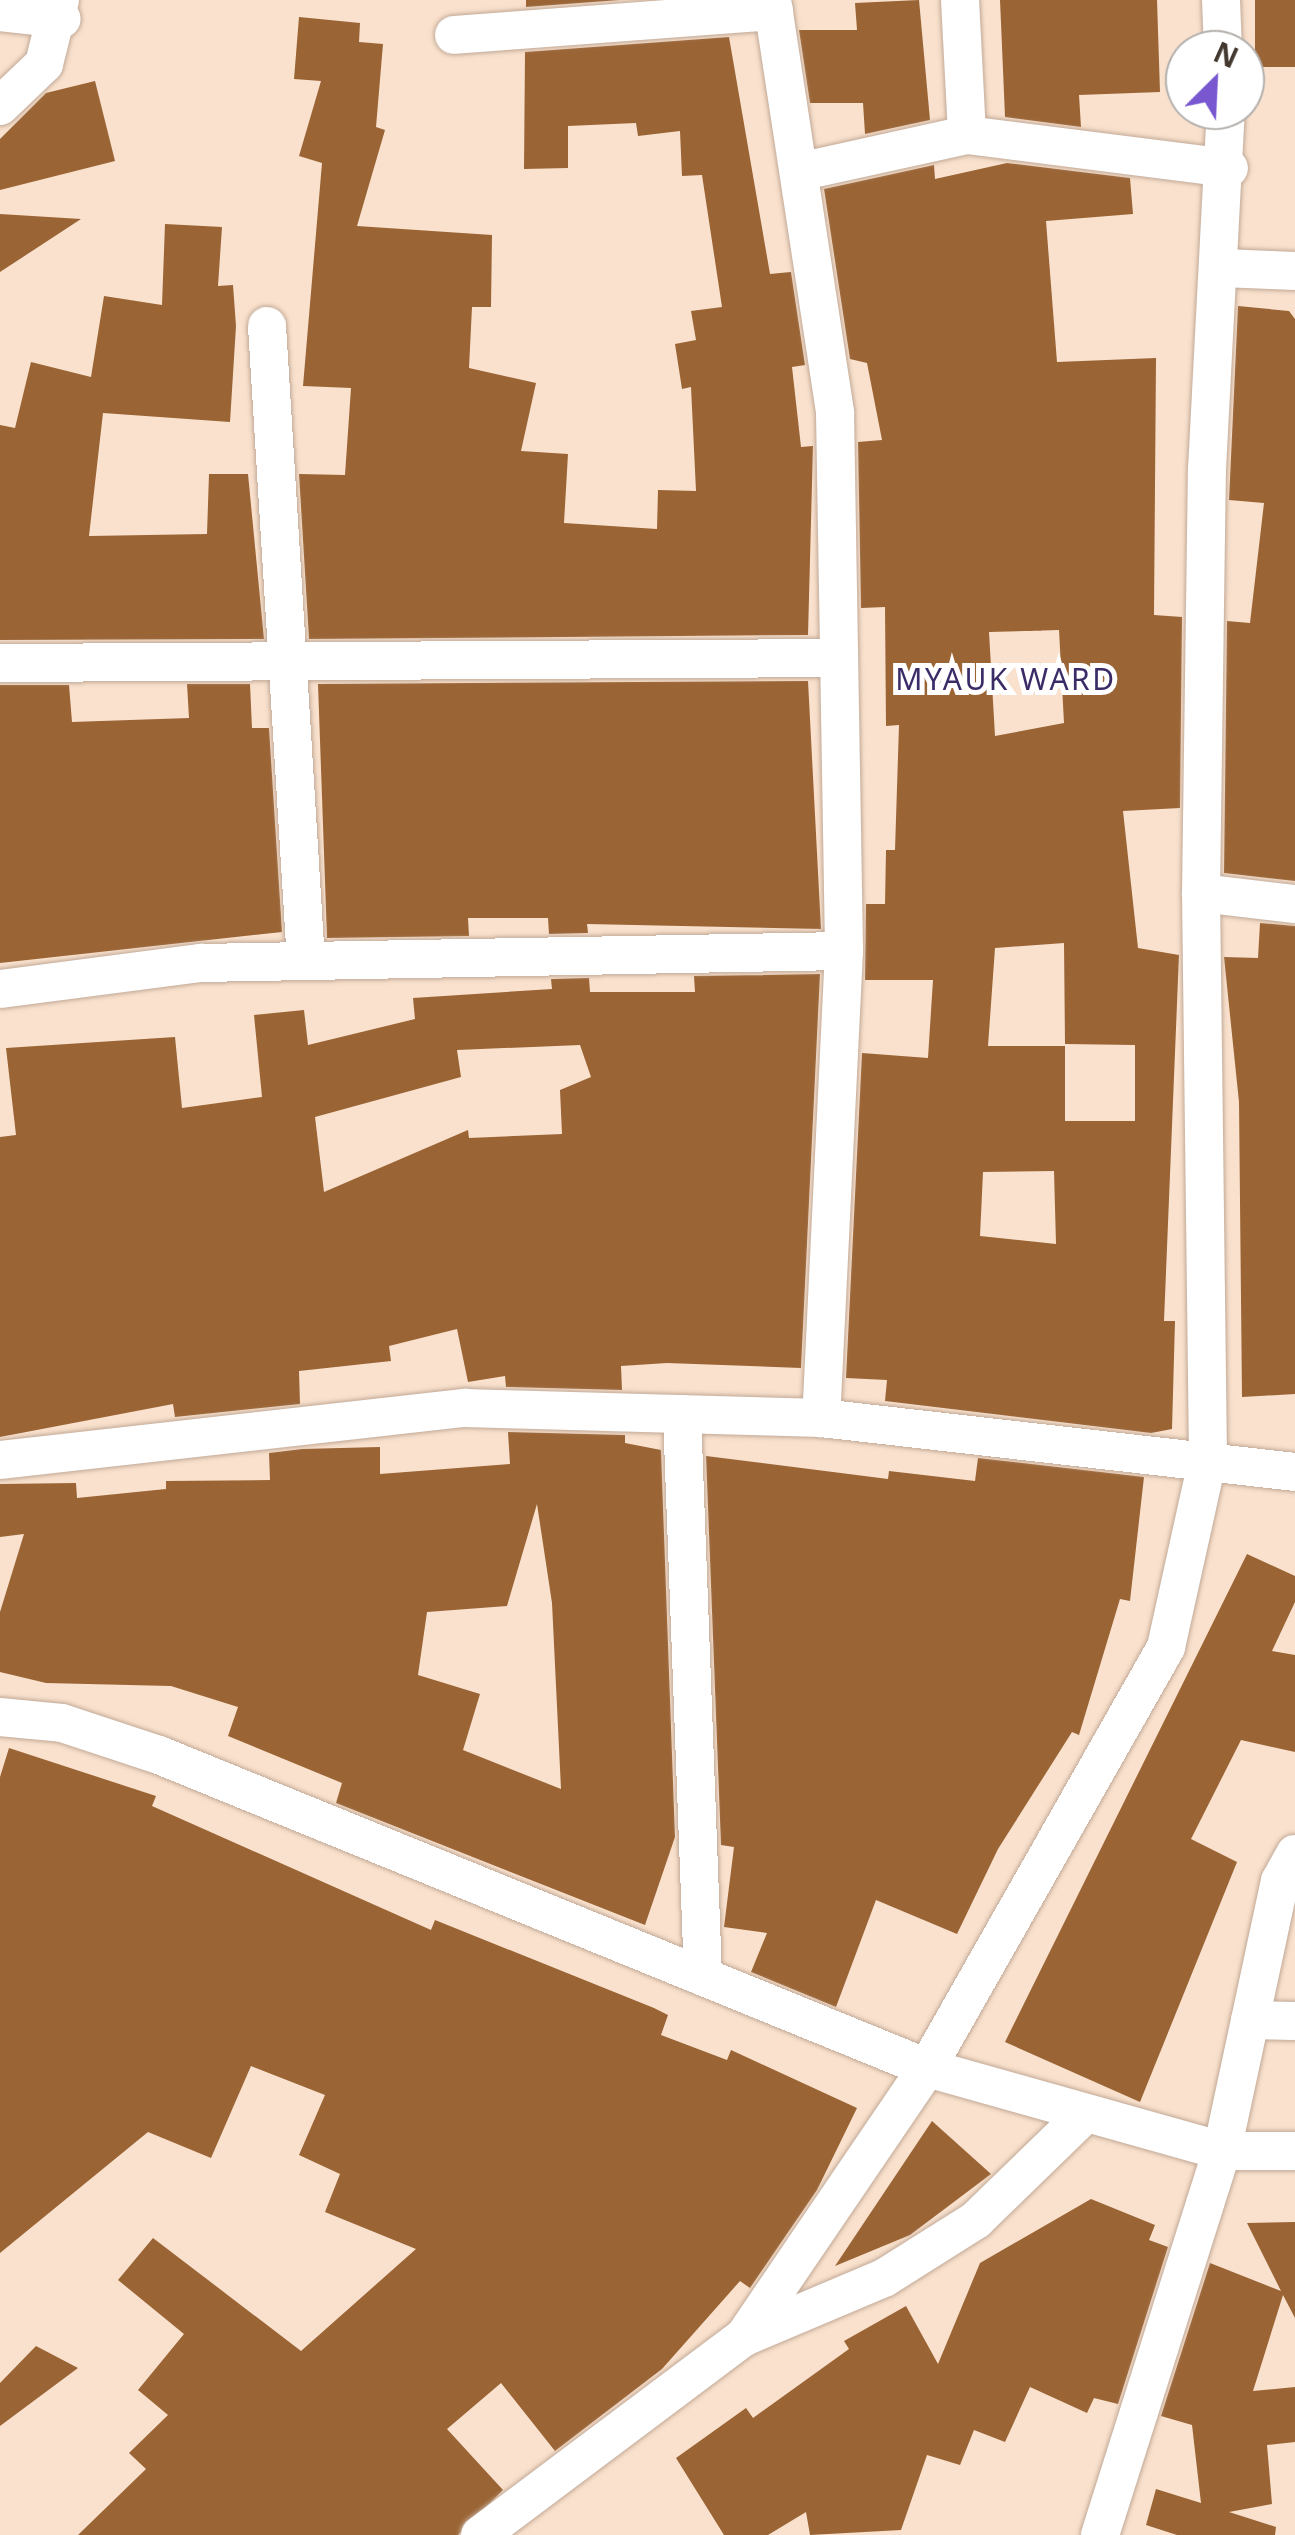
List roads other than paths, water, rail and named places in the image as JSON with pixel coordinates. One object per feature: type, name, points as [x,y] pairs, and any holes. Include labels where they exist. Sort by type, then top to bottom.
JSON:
[{"type":"street","points":[[960,0],[967,135]]},
{"type":"street","points":[[1221,0],[1223,30]]},
{"type":"street","points":[[454,35],[773,5],[803,171],[835,412],[844,951],[821,1418]]},
{"type":"street","points":[[0,12],[61,10],[44,64],[0,106]]},
{"type":"street","points":[[744,2337],[927,2068],[1166,1647],[1208,1456],[1200,893],[1207,469],[1229,168],[1227,130]]},
{"type":"street","points":[[803,171],[967,135],[1229,168]]},
{"type":"street","points":[[1222,268],[1295,271]]},
{"type":"street","points":[[267,326],[283,667],[306,961]]},
{"type":"street","points":[[0,663],[283,667],[839,658]]},
{"type":"street","points":[[1200,893],[1295,904]]},
{"type":"street","points":[[0,990],[201,963],[844,951]]},
{"type":"street","points":[[0,1460],[464,1408],[821,1418],[1208,1456],[1295,1472]]},
{"type":"street","points":[[682,1414],[703,1977]]},
{"type":"street","points":[[0,1717],[62,1723],[160,1755],[927,2068],[1222,2151],[1295,2151]]},
{"type":"street","points":[[1100,2535],[1222,2151],[1250,2020],[1295,1854]]},
{"type":"street","points":[[1250,2020],[1295,2021]]},
{"type":"street","points":[[480,2535],[744,2337],[884,2278],[976,2220],[1086,2113]]},
{"type":"district","name":"MYAUK WARD","points":[[1006,679]]}]
